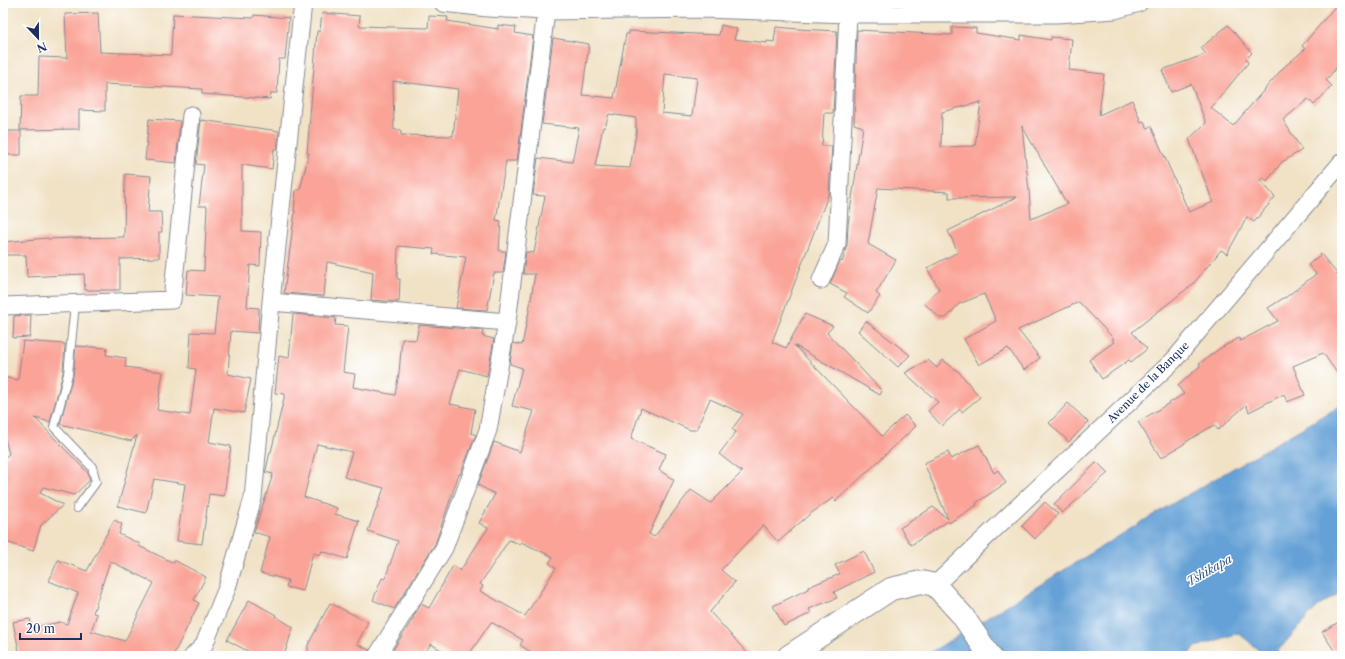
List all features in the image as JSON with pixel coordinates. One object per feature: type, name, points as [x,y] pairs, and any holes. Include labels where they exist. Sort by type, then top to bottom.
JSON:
[{"type":"main road","points":[[789,656],[891,589],[921,582],[936,585],[962,615],[990,656]]},
{"type":"street","points":[[193,656],[204,645],[227,588],[253,498],[303,3]]},
{"type":"street","points":[[443,3],[489,5],[546,11],[703,9],[848,14],[1057,14],[1115,10],[1139,3]]},
{"type":"street","points":[[377,656],[444,548],[488,430],[507,322],[546,11]]},
{"type":"street","points":[[821,280],[837,244],[848,14]]},
{"type":"street","points":[[3,306],[172,300],[191,115]]},
{"type":"street","name":"Avenue de la Banque","points":[[936,585],[1174,360],[1342,162]]},
{"type":"street","points":[[272,302],[507,322]]},
{"type":"lane","points":[[75,304],[68,374],[54,427],[92,468],[96,482],[77,508]]},
{"type":"water","name":"Tshikapa","points":[[1342,405],[1342,592],[1317,607],[1273,656],[1265,656],[1239,633],[1196,647],[1186,656],[925,656],[1153,515]]},
{"type":"building","points":[[1338,3],[1342,3],[1342,61],[1326,80],[1332,86],[1314,105],[1308,99],[1283,120],[1302,150],[1282,162],[1267,181],[1263,178],[1260,180],[1275,197],[1254,222],[1247,217],[1227,254],[1221,250],[1193,284],[1132,332],[1147,349],[1131,362],[1129,360],[1102,379],[1089,360],[1114,342],[1112,340],[1114,339],[1079,302],[1018,330],[1040,358],[1024,370],[1008,348],[979,365],[964,339],[996,321],[984,294],[959,304],[946,318],[940,318],[925,304],[939,289],[927,268],[958,252],[948,231],[1017,197],[949,198],[949,192],[878,188],[868,244],[896,260],[876,293],[880,296],[868,313],[844,297],[847,293],[830,284],[840,261],[842,262],[847,245],[848,224],[863,127],[854,124],[857,30],[952,35],[952,27],[976,28],[976,33],[1021,40],[1021,35],[1051,40],[1051,37],[1072,39],[1069,70],[1104,74],[1099,115],[1132,100],[1141,122],[1144,121],[1147,128],[1151,126],[1189,212],[1213,202],[1189,139],[1206,123],[1191,84],[1171,92],[1162,70],[1206,54],[1201,48],[1228,25],[1252,53],[1246,59],[1248,63],[1211,108],[1233,126],[1283,68],[1305,49],[1302,46]],"holes":[[[981,102],[975,146],[941,147],[942,112]],[[1022,126],[1067,204],[1031,219],[1029,191]]]},
{"type":"building","points":[[98,13],[100,52],[171,55],[173,14],[253,18],[254,15],[289,18],[285,59],[279,59],[277,93],[271,93],[270,99],[202,94],[202,89],[105,84],[105,111],[79,110],[79,129],[20,130],[21,96],[38,96],[39,57],[67,58],[65,14]]},
{"type":"building","points":[[322,13],[360,16],[359,26],[428,28],[429,16],[448,17],[447,21],[498,29],[498,25],[516,27],[515,33],[533,36],[517,161],[506,161],[496,220],[501,221],[499,251],[506,251],[503,273],[494,273],[487,310],[456,308],[466,257],[433,254],[434,249],[398,246],[397,279],[400,279],[399,302],[371,300],[373,272],[327,262],[324,296],[284,293],[295,211],[296,190],[300,190],[309,153],[307,153],[317,31],[320,31]],"holes":[[[393,81],[458,89],[453,136],[401,135],[401,130],[394,130]]]},
{"type":"building","points":[[721,25],[737,29],[734,39],[767,43],[767,41],[774,42],[776,27],[837,31],[833,113],[824,113],[822,146],[832,146],[829,193],[772,342],[786,348],[805,314],[833,326],[827,333],[882,391],[880,395],[794,345],[882,436],[905,415],[916,426],[836,501],[833,498],[810,514],[778,542],[763,525],[721,570],[735,582],[710,612],[750,656],[537,656],[520,645],[523,640],[491,622],[468,656],[451,656],[431,644],[422,656],[389,656],[421,604],[429,608],[453,566],[460,571],[488,528],[479,523],[495,494],[478,485],[494,442],[520,452],[534,411],[512,406],[522,368],[510,364],[513,343],[522,345],[535,274],[523,274],[526,252],[534,253],[545,196],[533,195],[538,158],[572,162],[579,128],[542,124],[553,38],[589,44],[582,95],[614,98],[626,34],[629,34],[629,31],[719,35]],"holes":[[[665,74],[697,78],[692,116],[662,113]],[[609,114],[636,118],[637,128],[630,168],[595,166],[603,127],[605,127]],[[710,399],[743,414],[732,429],[736,432],[719,454],[742,472],[711,503],[691,490],[654,537],[649,534],[674,480],[659,470],[666,454],[631,439],[641,408],[690,430],[696,430]],[[509,540],[520,544],[521,542],[553,557],[549,563],[556,568],[525,616],[480,591],[483,586],[480,584]]]},
{"type":"building","points":[[149,119],[180,121],[176,163],[145,160]]},
{"type":"building","points":[[201,120],[279,131],[277,149],[274,149],[272,169],[242,165],[242,231],[261,232],[260,266],[250,265],[247,307],[259,308],[258,333],[231,331],[228,374],[251,379],[244,413],[214,408],[209,442],[231,446],[224,496],[209,494],[202,544],[177,541],[185,484],[154,479],[146,513],[118,506],[137,435],[131,441],[60,424],[73,375],[76,346],[107,348],[106,355],[126,358],[125,367],[163,372],[157,410],[190,415],[196,369],[189,368],[191,332],[214,333],[218,297],[186,295],[188,270],[204,271],[207,206],[199,206],[204,165],[196,164]]},
{"type":"building","points":[[3,131],[21,131],[21,155],[3,155]]},
{"type":"building","points":[[125,174],[151,176],[148,212],[161,212],[162,232],[159,232],[159,258],[120,259],[120,290],[85,290],[84,274],[27,277],[26,255],[3,255],[3,242],[48,238],[124,237]]},
{"type":"building","points":[[1321,254],[1342,280],[1342,380],[1323,353],[1293,366],[1305,395],[1287,402],[1284,394],[1249,412],[1246,405],[1218,430],[1214,425],[1161,458],[1138,422],[1184,394],[1178,386],[1200,366],[1199,364],[1219,349],[1239,338],[1240,341],[1278,321],[1268,308],[1285,298],[1316,274],[1308,265]]},
{"type":"building","points":[[293,314],[336,318],[335,325],[348,326],[343,372],[355,374],[353,387],[395,395],[399,373],[402,339],[416,340],[419,325],[483,330],[482,336],[494,339],[487,376],[460,369],[450,404],[475,409],[471,433],[476,435],[460,475],[459,474],[435,544],[394,609],[373,600],[382,578],[385,579],[398,541],[368,531],[384,488],[344,477],[352,452],[317,444],[304,497],[337,508],[335,514],[359,521],[347,559],[322,551],[320,555],[313,553],[303,591],[286,587],[288,580],[260,573],[270,537],[254,532],[273,474],[265,472],[285,394],[275,393],[279,356],[289,358]]},
{"type":"building","points":[[31,315],[30,337],[13,338],[14,316]]},
{"type":"building","points":[[866,321],[910,355],[898,367],[858,331]]},
{"type":"building","points":[[23,341],[65,344],[63,373],[50,422],[35,418],[88,473],[90,480],[74,495],[43,487],[40,493],[63,505],[41,525],[33,551],[3,541],[3,459],[9,454],[3,431],[3,377],[18,380]]},
{"type":"building","points":[[928,360],[937,368],[943,360],[959,372],[980,397],[962,412],[960,409],[942,426],[928,411],[938,402],[905,373]]},
{"type":"building","points":[[1068,403],[1088,422],[1069,442],[1049,423]]},
{"type":"building","points":[[979,445],[994,473],[998,470],[1006,483],[976,503],[977,505],[949,523],[948,521],[911,545],[900,528],[933,507],[948,519],[924,463],[948,452],[951,459]]},
{"type":"building","points":[[1097,462],[1108,473],[1062,513],[1054,504]]},
{"type":"building","points":[[1045,502],[1058,514],[1035,539],[1022,526]]},
{"type":"building","points":[[114,520],[122,524],[119,534],[140,544],[139,546],[174,563],[174,560],[206,577],[194,600],[199,603],[173,656],[20,656],[13,622],[30,619],[32,628],[60,622],[67,624],[78,593],[49,581],[58,560],[87,571]],"holes":[[[110,561],[154,583],[125,641],[91,631],[97,614],[93,613]]]},
{"type":"building","points":[[864,551],[874,572],[834,592],[837,598],[809,609],[811,613],[784,626],[773,606],[808,589],[808,587],[840,574],[835,565]]},
{"type":"building","points":[[249,600],[276,615],[275,616],[293,627],[284,656],[257,656],[227,640]]},
{"type":"building","points":[[330,603],[368,622],[357,644],[369,650],[367,656],[318,656],[308,652],[308,645]]},
{"type":"building","points":[[1342,620],[1342,656],[1338,656],[1322,632]]}]
